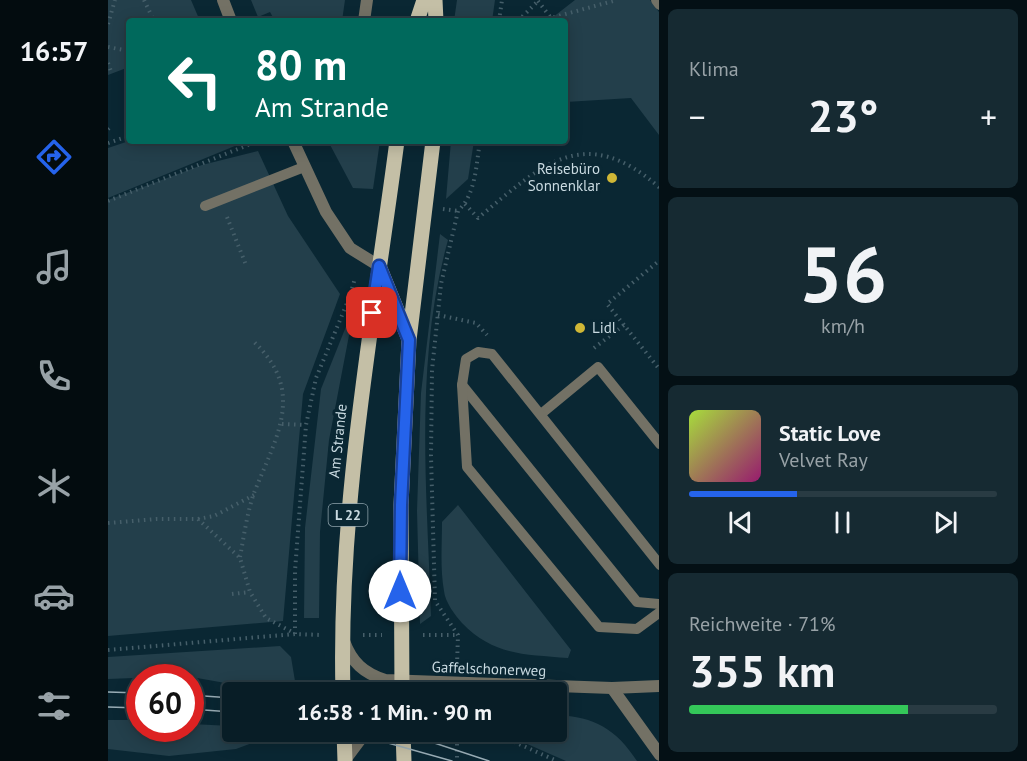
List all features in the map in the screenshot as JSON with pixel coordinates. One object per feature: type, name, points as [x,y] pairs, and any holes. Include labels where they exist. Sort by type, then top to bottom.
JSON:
[{"type":"main road","points":[[418,18],[424,0]]},
{"type":"main road","points":[[435,0],[436,18]]},
{"type":"main road","name":"Am Strande","points":[[343,682],[342,635],[348,511],[397,144]]},
{"type":"main road","points":[[399,682],[401,505],[409,340],[433,144]]},
{"type":"main road","points":[[379,266],[409,340]]},
{"type":"main road","points":[[345,742],[345,761]]},
{"type":"main road","points":[[403,742],[404,761]]},
{"type":"street","points":[[223,0],[230,18]]},
{"type":"street","points":[[364,18],[367,0]]},
{"type":"street","points":[[294,144],[332,221],[350,248],[362,253],[379,266]]},
{"type":"street","name":"Gaffelschonerweg","points":[[342,635],[355,663],[368,674],[388,682]]},
{"type":"street","name":"Gaffelschonerweg","points":[[567,688],[659,686]]},
{"type":"street","points":[[612,688],[659,754]]},
{"type":"street","points":[[345,761],[359,742]]},
{"type":"lane","points":[[205,206],[304,167]]},
{"type":"lane","points":[[659,564],[492,354],[478,352],[466,359],[462,385],[467,467],[599,627],[637,629],[659,613]]},
{"type":"lane","points":[[540,414],[598,367],[659,443]]},
{"type":"lane","points":[[462,385],[637,602],[659,604]]},
{"type":"path","points":[[108,24],[115,0]]},
{"type":"path","points":[[144,0],[153,18]]},
{"type":"path","points":[[499,18],[502,0]]},
{"type":"path","points":[[521,18],[538,1],[551,18],[617,0]]},
{"type":"path","points":[[108,47],[126,50]]},
{"type":"path","points":[[108,63],[112,74]]},
{"type":"path","points":[[108,143],[126,137]]},
{"type":"path","points":[[108,201],[250,144]]},
{"type":"path","points":[[108,650],[295,634],[458,635],[435,601],[431,456],[432,370],[441,284],[458,211],[465,204],[472,189],[480,144]]},
{"type":"path","points":[[465,204],[478,218],[528,177],[551,164],[579,154],[598,152],[621,159],[659,187]]},
{"type":"path","points":[[225,211],[246,265]]},
{"type":"path","points":[[295,634],[295,571],[306,425],[316,378],[350,296],[362,253]]},
{"type":"path","points":[[624,325],[607,304],[659,261]]},
{"type":"path","points":[[438,315],[447,318]]},
{"type":"path","points":[[253,341],[271,357],[278,375],[283,396],[282,424],[254,495],[240,558],[250,592],[266,618],[295,634]]},
{"type":"path","points":[[282,424],[306,425]]},
{"type":"path","points":[[108,524],[158,519],[198,519],[223,511],[254,495]]},
{"type":"path","points":[[198,519],[240,558]]},
{"type":"path","points":[[232,594],[250,592]]},
{"type":"path","points":[[457,742],[457,761]]},
{"type":"path","points":[[513,742],[557,761]]},
{"type":"shaded area","points":[[108,0],[191,0],[199,18],[126,18],[126,68],[108,75]]},
{"type":"shaded area","points":[[251,0],[345,0],[342,18],[273,18],[270,12],[258,17]]},
{"type":"shaded area","points":[[457,0],[495,0],[492,18],[454,18]]},
{"type":"shaded area","points":[[575,0],[650,0],[659,12],[659,135],[631,98],[568,102],[568,18],[552,18]]},
{"type":"shaded area","points":[[126,142],[126,144],[240,144],[108,198],[108,148]]},
{"type":"shaded area","points":[[330,144],[380,144],[373,189],[353,188]]},
{"type":"shaded area","points":[[451,144],[474,144],[468,179],[446,199]]},
{"type":"shaded area","points":[[258,151],[288,216],[340,294],[303,394],[283,621],[108,636],[108,200],[202,165]]},
{"type":"shaded area","points":[[440,234],[448,240],[437,286],[430,333],[425,427],[431,616],[420,624],[417,511],[421,393]]},
{"type":"shaded area","points":[[355,304],[329,440],[320,532],[319,618],[304,618],[305,528],[321,389]]},
{"type":"shaded area","points":[[458,505],[571,650],[568,658],[524,654],[498,648],[474,634],[453,612],[446,600],[443,583],[442,522]]},
{"type":"shaded area","points":[[280,646],[291,657],[295,682],[222,682],[204,679],[204,664],[126,664],[126,678],[108,679],[108,657]]},
{"type":"shaded area","points":[[567,716],[570,716],[593,722],[612,733],[637,761],[566,761],[523,742],[567,742]]},
{"type":"shaded area","points":[[108,720],[126,720],[126,742],[204,742],[204,725],[222,726],[222,742],[255,742],[236,749],[169,756],[108,749]]},
{"type":"tram line","points":[[108,692],[126,693]]},
{"type":"tram line","points":[[204,696],[222,697]]},
{"type":"tram line","points":[[108,707],[126,708]]},
{"type":"tram line","points":[[204,710],[222,711]]},
{"type":"tram line","points":[[385,742],[452,761]]},
{"type":"tram line","points":[[431,742],[489,761]]},
{"type":"place","name":"Reisebüro Sonnenklar","points":[[612,178]]},
{"type":"place","name":"Lidl","points":[[580,328]]},
{"type":"route","points":[[372,313],[379,266],[409,340],[401,505],[400,591]]}]
